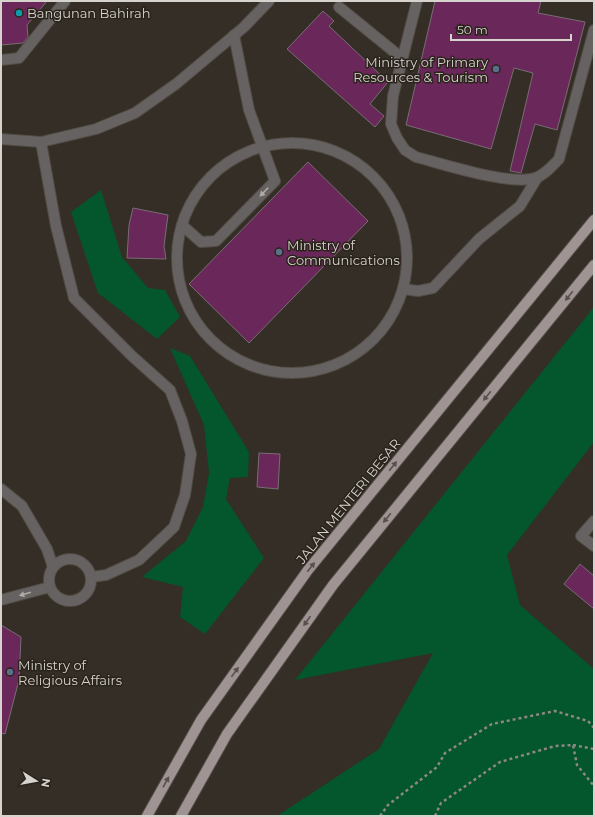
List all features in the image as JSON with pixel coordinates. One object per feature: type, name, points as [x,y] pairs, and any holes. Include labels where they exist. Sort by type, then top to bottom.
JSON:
[{"type":"main road","name":"JALAN MENTERI BESAR","points":[[147,816],[201,720],[308,570],[594,220]]},
{"type":"main road","points":[[181,816],[227,734],[333,584],[594,265]]},
{"type":"street","points":[[1,60],[19,58],[65,1]]},
{"type":"street","points":[[1,139],[41,142],[96,129],[135,113],[176,84],[234,35],[269,1]]},
{"type":"street","points":[[417,1],[393,96],[391,124],[397,138],[405,150],[416,157],[502,178],[523,180],[537,178]]},
{"type":"street","points":[[339,7],[403,59]]},
{"type":"street","points":[[403,289],[418,291],[433,288],[479,239],[520,206],[537,178],[559,159],[594,30]]},
{"type":"street","points":[[182,225],[201,242],[216,241],[275,181],[249,110],[234,35]]},
{"type":"street","points":[[41,142],[56,226],[74,298],[132,356],[170,390],[182,421],[191,454],[185,495],[174,527],[140,560],[106,575],[91,577]]},
{"type":"street","points":[[293,142],[324,146],[353,159],[378,179],[395,205],[406,235],[408,267],[401,298],[386,326],[364,349],[337,365],[307,374],[276,373],[253,367],[218,348],[197,324],[183,296],[177,265],[179,234],[182,225],[190,204],[208,178],[233,158],[262,146],[293,142]]},
{"type":"street","points":[[1,489],[22,506],[47,549],[53,567]]},
{"type":"street","points":[[594,521],[581,536],[594,546]]},
{"type":"street","points":[[67,558],[76,559],[83,563],[88,569],[91,577],[91,585],[87,592],[74,601],[60,599],[53,594],[48,580],[53,567],[59,561],[67,558]]},
{"type":"street","points":[[1,600],[50,587]]},
{"type":"path","points":[[380,816],[388,805],[437,767],[445,753],[492,724],[555,711],[588,722],[594,728]]},
{"type":"path","points":[[573,745],[577,765],[594,786]]},
{"type":"path","points":[[435,816],[441,803],[500,762],[555,746],[573,745],[594,750]]},
{"type":"green space","points":[[101,190],[122,257],[148,288],[165,290],[180,317],[157,339],[98,293],[71,212]]},
{"type":"green space","points":[[594,307],[594,442],[507,555],[520,605],[594,669],[594,816],[277,816],[379,749],[433,653],[295,680]]},
{"type":"green space","points":[[170,348],[190,356],[249,452],[248,477],[230,478],[226,499],[264,558],[205,634],[180,617],[183,587],[142,577],[186,541],[203,507],[209,473],[204,425]]},
{"type":"building","name":"Bangunan Bahirah","points":[[1,1],[47,1],[27,25],[28,37],[23,43],[1,45]]},
{"type":"building","name":"Ministry of Primary Resources & Tourism","points":[[435,1],[541,1],[538,13],[585,22],[557,130],[535,124],[521,173],[510,171],[533,73],[514,68],[491,149],[406,125]]},
{"type":"building","points":[[323,11],[334,21],[329,26],[388,82],[370,104],[384,116],[375,127],[287,49]]},
{"type":"building","name":"Ministry of Communications","points":[[308,162],[368,221],[249,343],[189,284]]},
{"type":"building","points":[[133,208],[168,215],[164,246],[166,259],[127,258],[129,225]]},
{"type":"building","points":[[259,453],[280,454],[278,489],[257,487]]},
{"type":"building","points":[[580,564],[594,576],[594,609],[564,584]]},
{"type":"building","name":"Ministry of Religious Affairs","points":[[1,625],[21,637],[19,680],[5,734],[1,733]]},
{"type":"place","name":"Bangunan Bahirah","points":[[19,13]]},
{"type":"place","name":"Ministry of Primary Resources & Tourism","points":[[496,69]]},
{"type":"place","name":"Ministry of Communications","points":[[279,252]]},
{"type":"place","name":"Ministry of Religious Affairs","points":[[10,672]]}]
